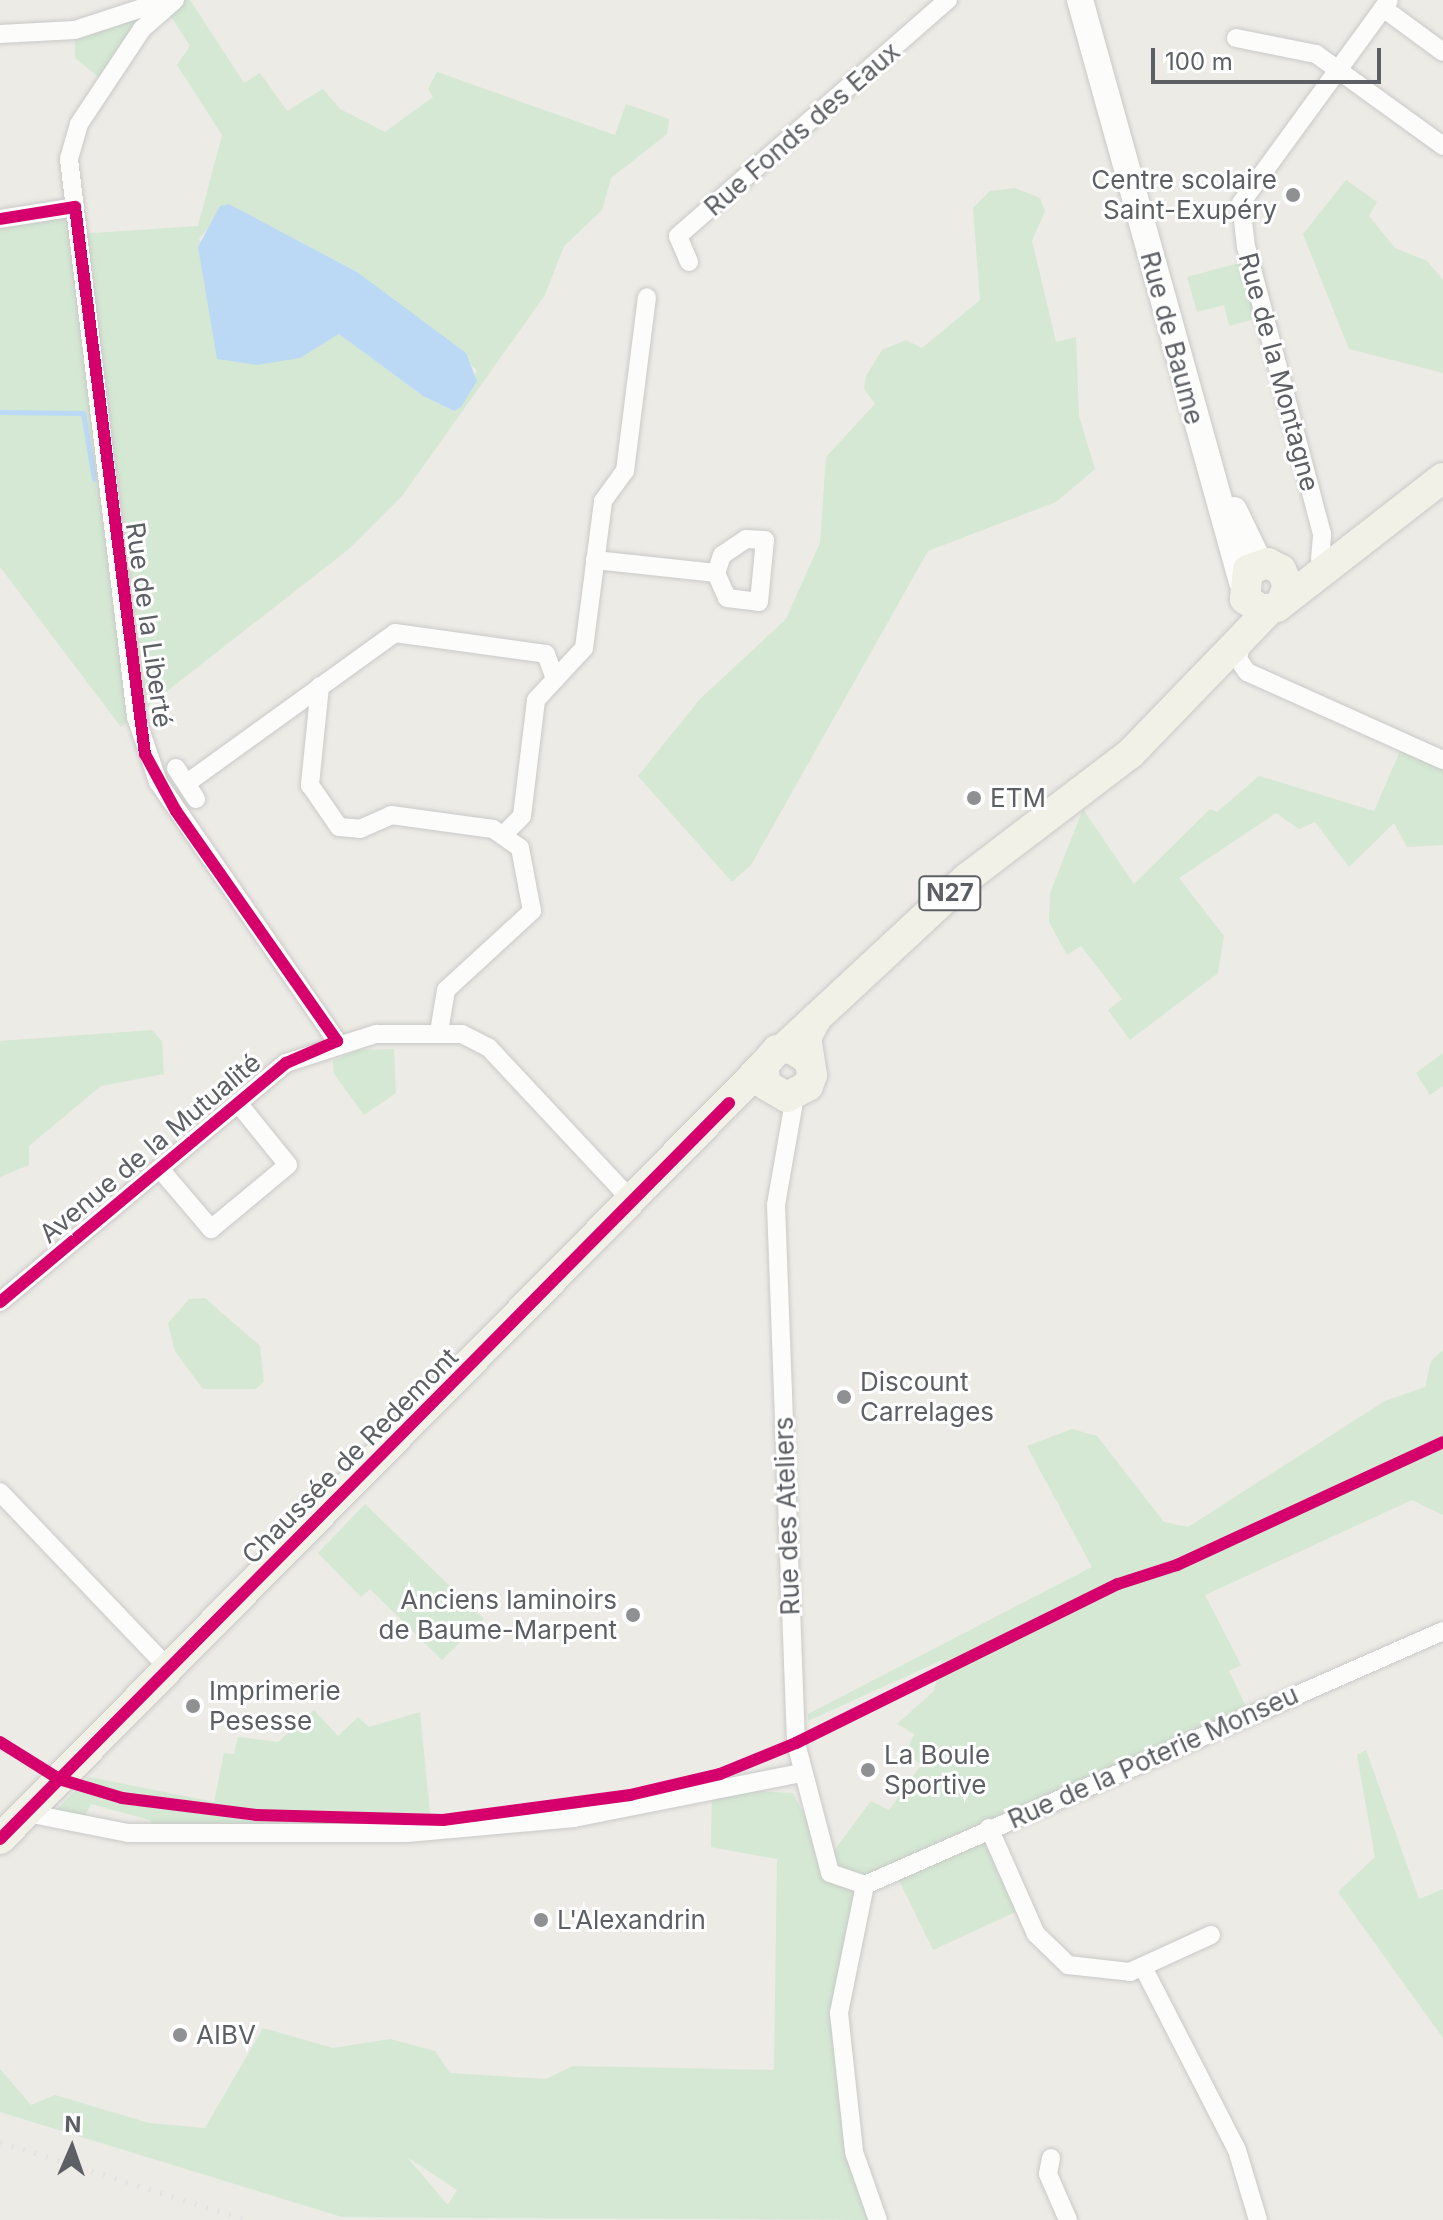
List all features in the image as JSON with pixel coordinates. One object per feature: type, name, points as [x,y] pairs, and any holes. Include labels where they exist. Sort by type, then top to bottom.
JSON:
[{"type":"main road","name":"Rue de Baume","points":[[1080,0],[1264,588]]},
{"type":"main road","name":"Rue de Baume","points":[[1096,0],[1240,534],[1264,588]]},
{"type":"main road","name":"N27","points":[[784,1082],[818,1016],[967,878],[1094,786],[1234,666],[1264,588],[1352,544],[1443,478]]},
{"type":"main road","name":"N27","points":[[1234,666],[1264,588],[1352,544]]},
{"type":"main road","name":"Chaussée de Redemont","points":[[0,1839],[729,1103],[784,1082]]},
{"type":"street","points":[[0,34],[75,30],[166,0]]},
{"type":"street","name":"Rue de la Liberté","points":[[175,0],[142,29],[79,124],[69,159],[145,754],[176,811],[337,1041]]},
{"type":"street","name":"Rue Fonds des Eaux","points":[[689,262],[678,236],[948,0]]},
{"type":"street","points":[[1386,4],[1443,52]]},
{"type":"street","name":"Rue de la Montagne","points":[[1320,559],[1322,534],[1240,212],[1244,194],[1339,71],[1386,4]]},
{"type":"street","points":[[1236,38],[1316,54],[1443,146]]},
{"type":"street","points":[[0,219],[75,207]]},
{"type":"street","points":[[504,834],[522,816],[536,700],[584,648],[603,501],[625,471],[647,297]]},
{"type":"street","points":[[595,560],[716,573]]},
{"type":"street","points":[[186,783],[402,631],[546,654],[555,662],[555,679]]},
{"type":"street","points":[[1234,666],[1443,760]]},
{"type":"street","points":[[320,686],[308,772],[339,827],[360,829],[391,815],[504,834],[520,848],[532,911],[446,990],[439,1032]]},
{"type":"street","name":"Avenue de la Mutualité","points":[[0,1302],[286,1063],[337,1041],[439,1032],[462,1034],[494,1052],[633,1202]]},
{"type":"street","name":"Rue des Ateliers","points":[[784,1082],[777,1216],[802,1773],[830,1873],[865,1885]]},
{"type":"street","points":[[160,1169],[211,1229],[288,1165],[238,1103]]},
{"type":"street","points":[[0,1492],[169,1669]]},
{"type":"street","name":"Rue de la Poterie Monseu","points":[[865,1885],[1443,1631]]},
{"type":"street","points":[[27,1813],[128,1833],[407,1833],[574,1818],[802,1773]]},
{"type":"street","points":[[989,1828],[1036,1934],[1055,1957],[1094,1972],[1144,1969],[1211,1935]]},
{"type":"street","points":[[865,1885],[839,2013],[854,2152],[878,2220]]},
{"type":"street","points":[[1144,1969],[1237,2150],[1258,2220]]},
{"type":"street","points":[[1051,2158],[1048,2174],[1068,2220]]},
{"type":"green space","points":[[166,0],[190,0],[244,83],[260,73],[287,111],[323,89],[340,109],[385,132],[433,97],[428,89],[437,72],[615,135],[626,104],[669,119],[667,134],[611,178],[602,210],[564,246],[545,295],[402,496],[349,549],[121,727],[0,567],[0,219],[75,207],[78,234],[198,226],[222,135],[177,65],[190,46],[166,9],[106,83],[75,58],[75,30]],"holes":[[[229,204],[357,272],[477,370],[461,407],[453,411],[423,396],[339,334],[300,358],[253,363],[199,239]]]},
{"type":"green space","points":[[1346,180],[1377,202],[1369,216],[1395,248],[1427,261],[1443,280],[1443,373],[1349,349],[1303,234]]},
{"type":"green space","points":[[1015,188],[1040,198],[1045,211],[1032,241],[1056,342],[1076,337],[1079,416],[1095,469],[1056,502],[928,551],[751,865],[732,882],[638,776],[700,699],[786,619],[820,543],[826,457],[875,404],[864,389],[866,376],[882,350],[906,340],[922,348],[980,300],[973,208],[990,191]]},
{"type":"green space","points":[[1250,260],[1265,316],[1229,326],[1224,305],[1197,312],[1187,277]]},
{"type":"green space","points":[[1404,742],[1443,760],[1443,845],[1407,847],[1394,823],[1349,867],[1315,822],[1299,829],[1276,813],[1179,878],[1224,936],[1218,973],[1130,1040],[1108,1010],[1122,999],[1081,946],[1067,955],[1049,922],[1050,893],[1083,809],[1134,884],[1210,809],[1217,812],[1259,776],[1374,811]]},
{"type":"green space","points":[[152,1030],[162,1041],[164,1074],[101,1086],[29,1146],[29,1165],[0,1177],[0,1041]]},
{"type":"green space","points":[[394,1049],[396,1093],[364,1115],[334,1074],[333,1061],[358,1050]]},
{"type":"green space","points":[[1443,1053],[1443,1086],[1430,1095],[1416,1073]]},
{"type":"green space","points":[[205,1298],[260,1346],[264,1382],[255,1389],[203,1389],[175,1351],[168,1323],[189,1299]]},
{"type":"green space","points":[[1443,1350],[1443,1515],[1412,1500],[1205,1595],[1241,1665],[1229,1671],[1250,1715],[990,1828],[1024,1908],[933,1950],[895,1872],[865,1885],[851,1934],[843,2075],[878,2220],[342,2217],[0,2112],[0,2069],[31,2105],[55,2095],[149,2123],[205,2128],[263,2028],[333,2048],[390,2039],[435,2051],[450,2073],[546,2079],[573,2066],[774,2070],[777,1859],[711,1847],[712,1789],[793,1793],[827,1860],[871,1801],[889,1810],[921,1765],[906,1752],[914,1734],[897,1724],[934,1691],[942,1660],[808,1721],[808,1714],[1092,1567],[1027,1446],[1072,1429],[1097,1436],[1164,1522],[1188,1527],[1385,1401],[1425,1387],[1431,1361]],"holes":[[[407,2157],[457,2190],[447,2204]]]},
{"type":"green space","points":[[365,1504],[484,1619],[442,1660],[370,1589],[361,1597],[318,1553]]},
{"type":"green space","points":[[314,1710],[338,1736],[358,1717],[369,1727],[420,1712],[430,1813],[344,1813],[323,1834],[160,1834],[150,1820],[91,1804],[81,1825],[48,1818],[89,1777],[214,1802],[224,1753],[234,1754],[238,1737],[278,1742]]},
{"type":"green space","points":[[1366,1750],[1419,1899],[1443,1889],[1443,2038],[1338,1892],[1375,1857],[1357,1755]]},
{"type":"water","points":[[229,204],[357,272],[466,353],[477,381],[461,407],[454,411],[423,396],[339,334],[300,358],[257,365],[217,359],[198,247],[220,206]]},
{"type":"waterway","points":[[0,412],[83,413],[94,479]]},
{"type":"railway","points":[[0,2142],[247,2220]]},
{"type":"cycle path","points":[[0,219],[75,207],[145,754],[176,811],[337,1041],[286,1063],[0,1302]]},
{"type":"cycle path","points":[[0,1839],[729,1103]]},
{"type":"cycle path","points":[[0,1742],[59,1779],[122,1798],[256,1815],[443,1820],[630,1795],[720,1774],[796,1743],[1118,1584],[1177,1565],[1443,1442]]},
{"type":"place","name":"Centre scolaire Saint-Exupéry","points":[[1293,195]]},
{"type":"place","name":"ETM","points":[[974,798]]},
{"type":"place","name":"Discount Carrelages","points":[[844,1397]]},
{"type":"place","name":"Anciens laminoirs de Baume-Marpent","points":[[633,1615]]},
{"type":"place","name":"Imprimerie Pesesse","points":[[193,1706]]},
{"type":"place","name":"La Boule Sportive","points":[[868,1770]]},
{"type":"place","name":"L'Alexandrin","points":[[541,1920]]},
{"type":"place","name":"AIBV","points":[[180,2035]]}]
